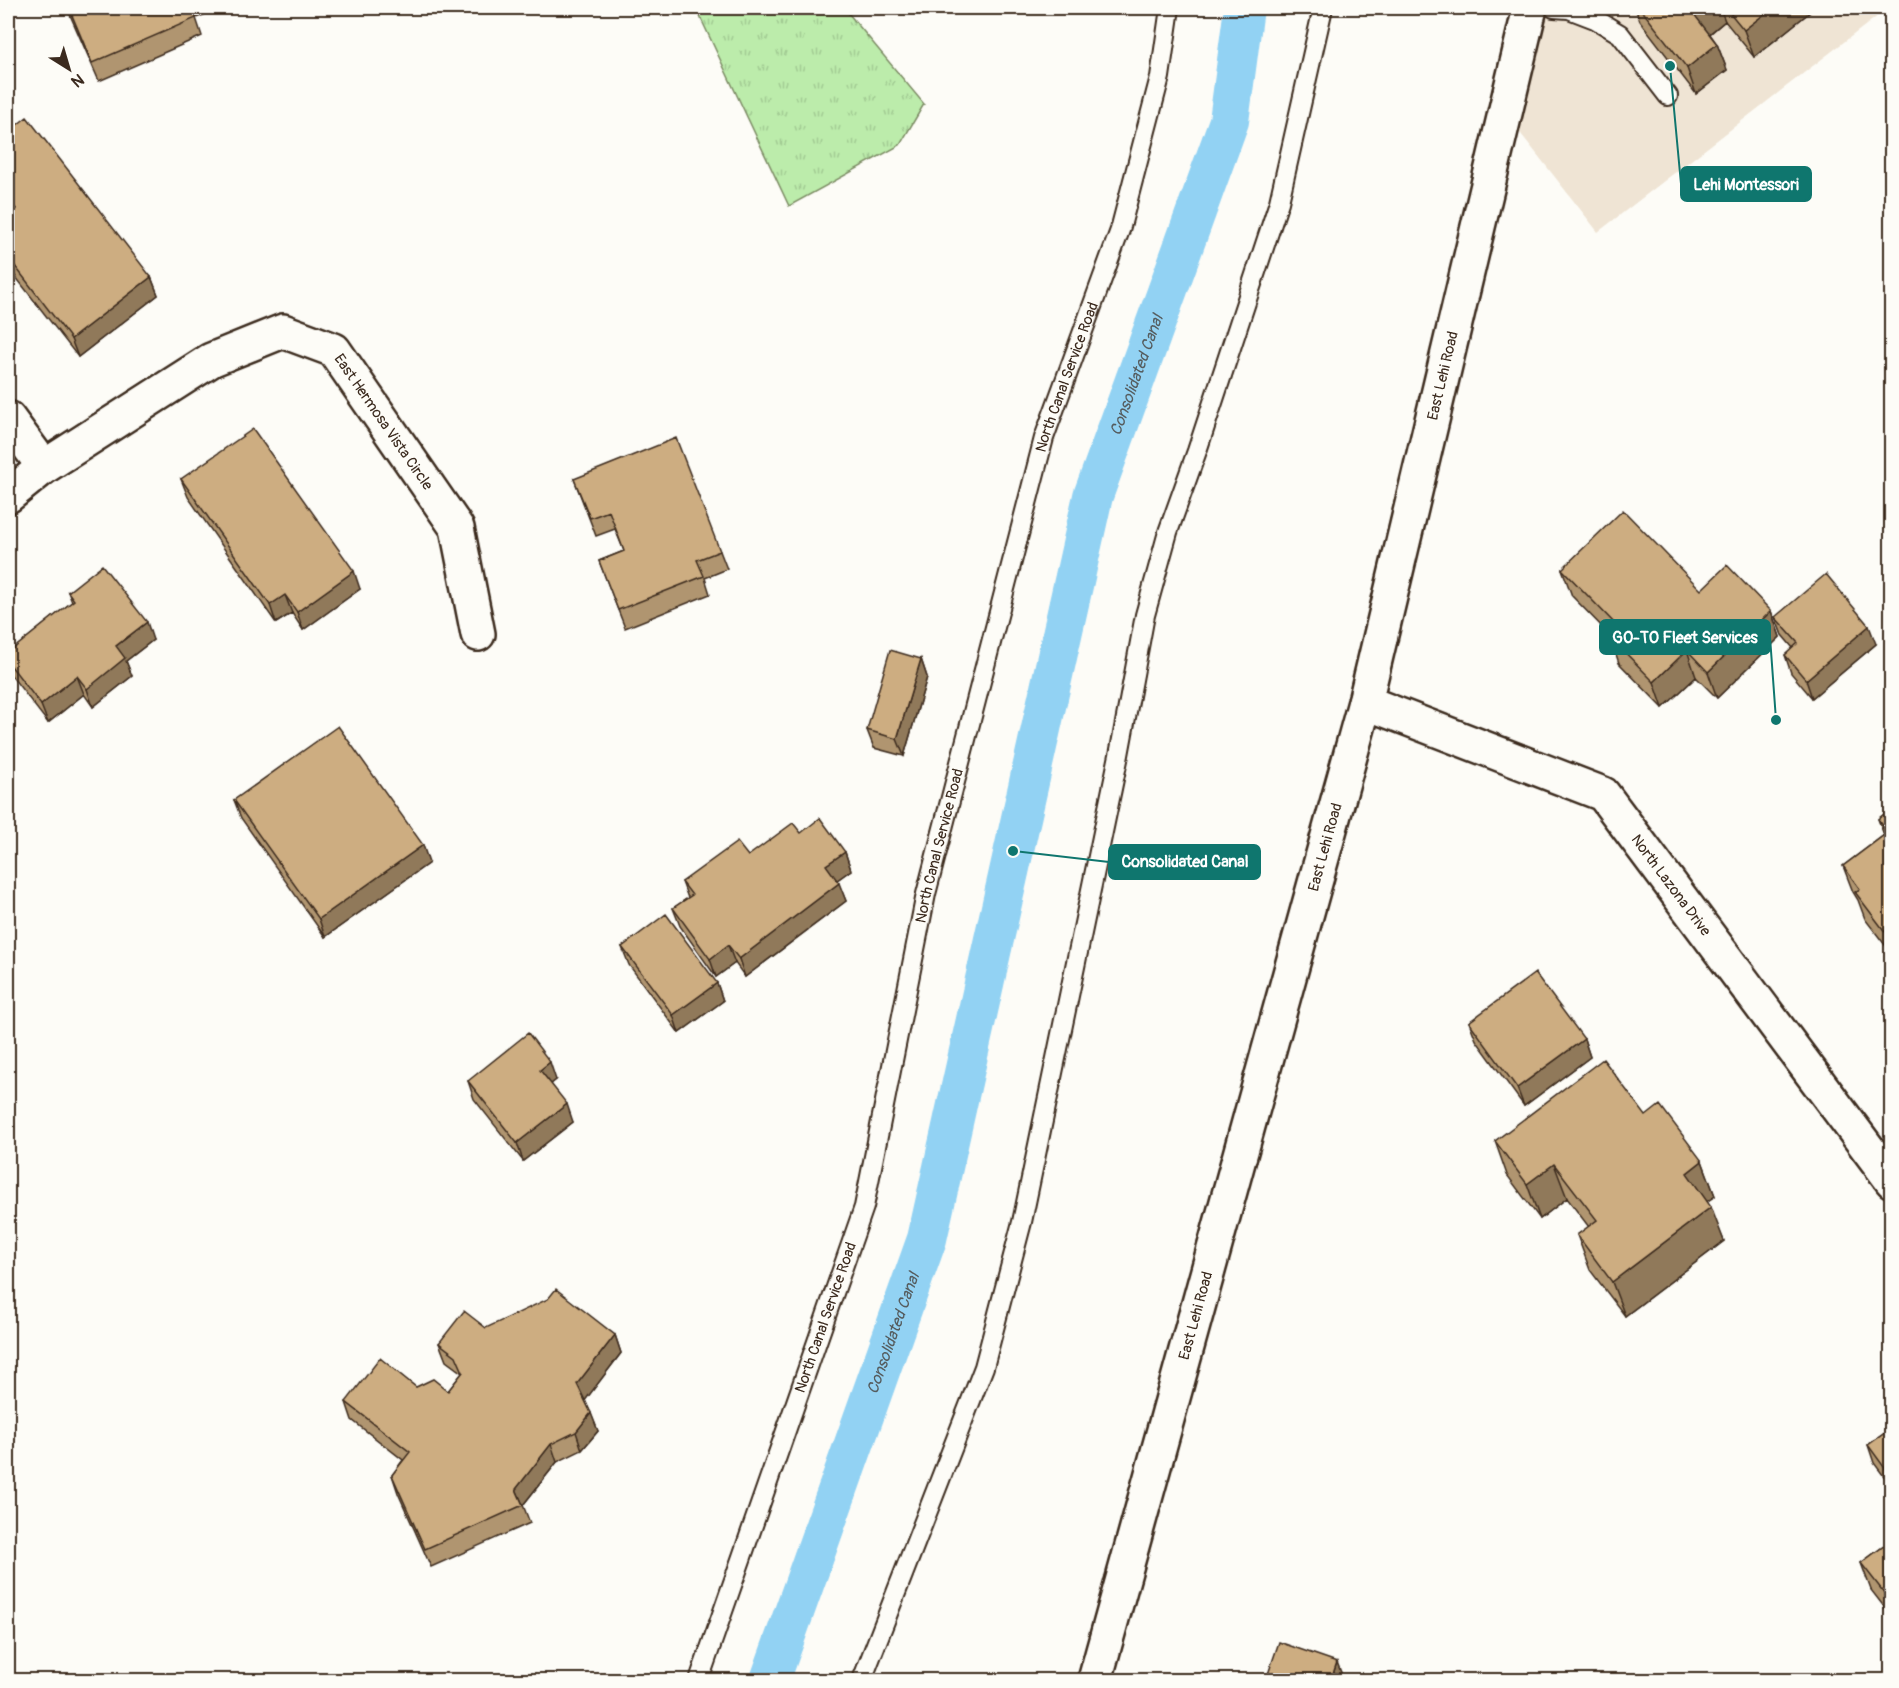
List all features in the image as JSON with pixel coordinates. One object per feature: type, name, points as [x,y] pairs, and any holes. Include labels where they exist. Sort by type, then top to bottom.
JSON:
[{"type":"street","name":"East Lehi Road","points":[[1095,1680],[1365,702],[1530,8]]},
{"type":"street","name":"East Hermosa Vista Circle","points":[[8,496],[45,467],[211,360],[283,331],[334,350],[457,528],[478,634]]},
{"type":"street","points":[[8,418],[45,467]]},
{"type":"street","name":"North Lazona Drive","points":[[1365,702],[1603,794],[1892,1180]]},
{"type":"lane","name":"North Canal Service Road","points":[[699,1680],[864,1207],[926,894],[1044,438],[1120,230],[1160,77],[1170,8]]},
{"type":"lane","points":[[862,1680],[984,1367],[1022,1222],[1119,755],[1145,615],[1168,532],[1280,202],[1323,8]]},
{"type":"lane","points":[[1554,8],[1569,9],[1595,19],[1620,34],[1668,96]]},
{"type":"shaded area","points":[[1543,8],[1888,8],[1598,232],[1514,125]]},
{"type":"green space","points":[[696,8],[844,8],[924,104],[900,145],[789,206]]},
{"type":"building","points":[[69,8],[191,8],[196,18],[92,63]]},
{"type":"building","points":[[1640,8],[1700,8],[1693,13],[1717,44],[1687,68]]},
{"type":"building","points":[[1726,8],[1772,8],[1744,30]]},
{"type":"building","points":[[27,117],[151,277],[71,339],[8,257],[8,216],[16,209],[8,198],[8,132]]},
{"type":"building","points":[[253,429],[354,571],[297,612],[285,595],[270,605],[181,479]]},
{"type":"building","points":[[676,438],[720,551],[697,560],[704,576],[618,610],[599,561],[624,551],[609,511],[590,518],[574,479]]},
{"type":"building","points":[[1623,510],[1701,590],[1727,565],[1771,611],[1708,672],[1687,650],[1654,682],[1610,637],[1619,628],[1562,569]]},
{"type":"building","points":[[102,565],[147,622],[116,646],[125,658],[87,689],[77,676],[41,705],[8,662],[8,653],[74,600],[68,592]]},
{"type":"building","points":[[1826,574],[1869,626],[1806,680],[1785,655],[1798,643],[1775,617]]},
{"type":"building","points":[[890,650],[921,659],[897,739],[867,730]]},
{"type":"building","points":[[338,726],[423,845],[319,919],[234,800]]},
{"type":"building","points":[[1892,808],[1892,941],[1855,892],[1860,889],[1843,866],[1888,832],[1878,819]]},
{"type":"building","points":[[820,818],[845,852],[826,865],[839,883],[739,959],[728,945],[710,959],[673,908],[692,895],[682,882],[737,842],[748,856],[793,823],[801,833]]},
{"type":"building","points":[[666,914],[717,983],[673,1015],[622,947]]},
{"type":"building","points":[[1535,973],[1584,1039],[1517,1088],[1469,1022]]},
{"type":"building","points":[[528,1033],[550,1062],[540,1070],[567,1104],[517,1143],[468,1081]]},
{"type":"building","points":[[1603,1059],[1646,1116],[1660,1105],[1702,1161],[1687,1173],[1711,1207],[1612,1282],[1577,1235],[1597,1220],[1554,1164],[1527,1184],[1495,1141]]},
{"type":"building","points":[[556,1289],[615,1335],[577,1384],[591,1413],[576,1432],[551,1444],[516,1489],[523,1505],[425,1549],[392,1475],[410,1452],[346,1402],[380,1358],[416,1387],[433,1379],[448,1391],[463,1372],[456,1356],[439,1343],[464,1311],[486,1328],[548,1299]]},
{"type":"building","points":[[1892,1428],[1892,1478],[1868,1445]]},
{"type":"building","points":[[1892,1540],[1892,1603],[1861,1563]]},
{"type":"building","points":[[1279,1642],[1337,1662],[1331,1680],[1266,1680]]},
{"type":"waterway","name":"Consolidated Canal","points":[[770,1680],[927,1239],[1093,496],[1229,121],[1244,8]]},
{"type":"place","name":"Lehi Montessori","points":[[1670,66]]},
{"type":"place","name":"GO-TO Fleet Services","points":[[1776,720]]},
{"type":"place","name":"Consolidated Canal","points":[[1013,851]]}]
